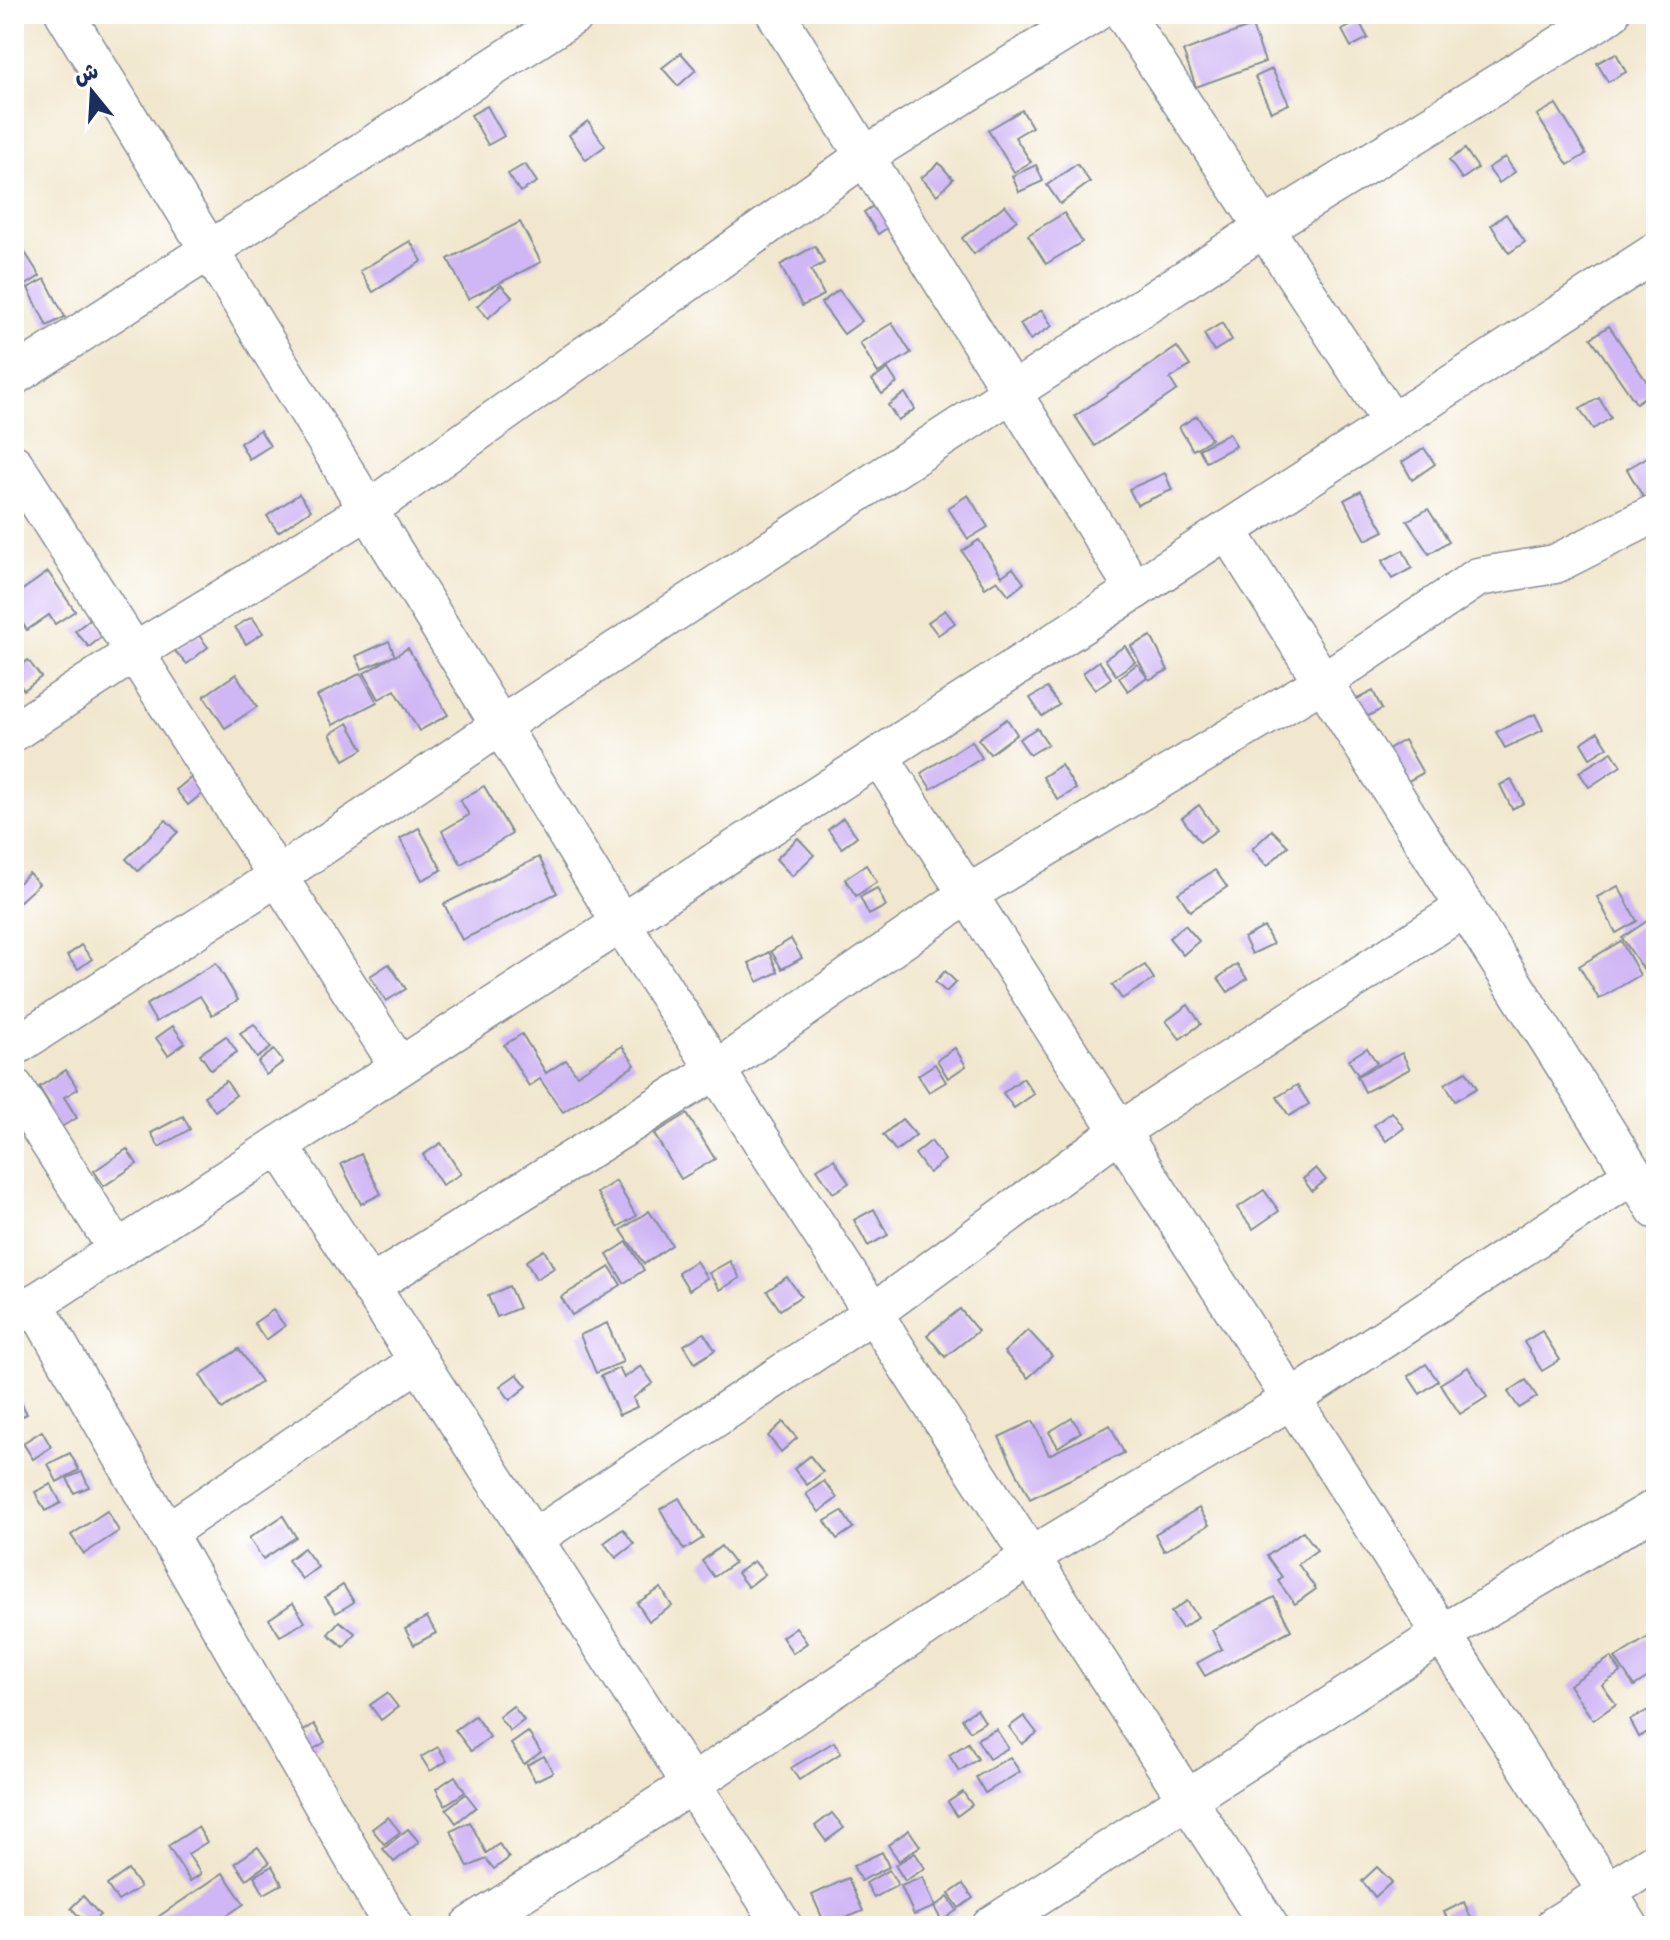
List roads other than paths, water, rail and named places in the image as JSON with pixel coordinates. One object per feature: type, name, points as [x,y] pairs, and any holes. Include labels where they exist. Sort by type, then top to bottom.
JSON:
[{"type":"street","points":[[65,14],[621,923],[1269,1926]]},
{"type":"street","points":[[14,376],[576,14]]},
{"type":"street","points":[[776,14],[1135,590]]},
{"type":"street","points":[[14,732],[135,652],[368,510],[865,156],[1093,14]]},
{"type":"street","points":[[1124,14],[1392,423]]},
{"type":"street","points":[[14,1047],[1264,228],[1610,14]]},
{"type":"street","points":[[393,1926],[166,1533],[24,1310],[1656,252]]},
{"type":"street","points":[[14,464],[399,1066]]},
{"type":"street","points":[[370,1286],[716,1070],[968,894],[1323,682],[1478,577],[1555,564],[1656,513]]},
{"type":"street","points":[[1227,530],[1656,1210]]},
{"type":"street","points":[[879,756],[1629,1926]]},
{"type":"street","points":[[533,1539],[873,1313],[1120,1131],[1466,907]]},
{"type":"street","points":[[14,1087],[117,1249]]},
{"type":"street","points":[[279,1145],[783,1926]]},
{"type":"street","points":[[470,1926],[692,1784],[1030,1557],[1292,1399],[1634,1174]]},
{"type":"street","points":[[166,1533],[419,1361]]},
{"type":"street","points":[[991,1926],[1442,1634],[1656,1508]]},
{"type":"street","points":[[1554,1926],[1656,1861]]}]
